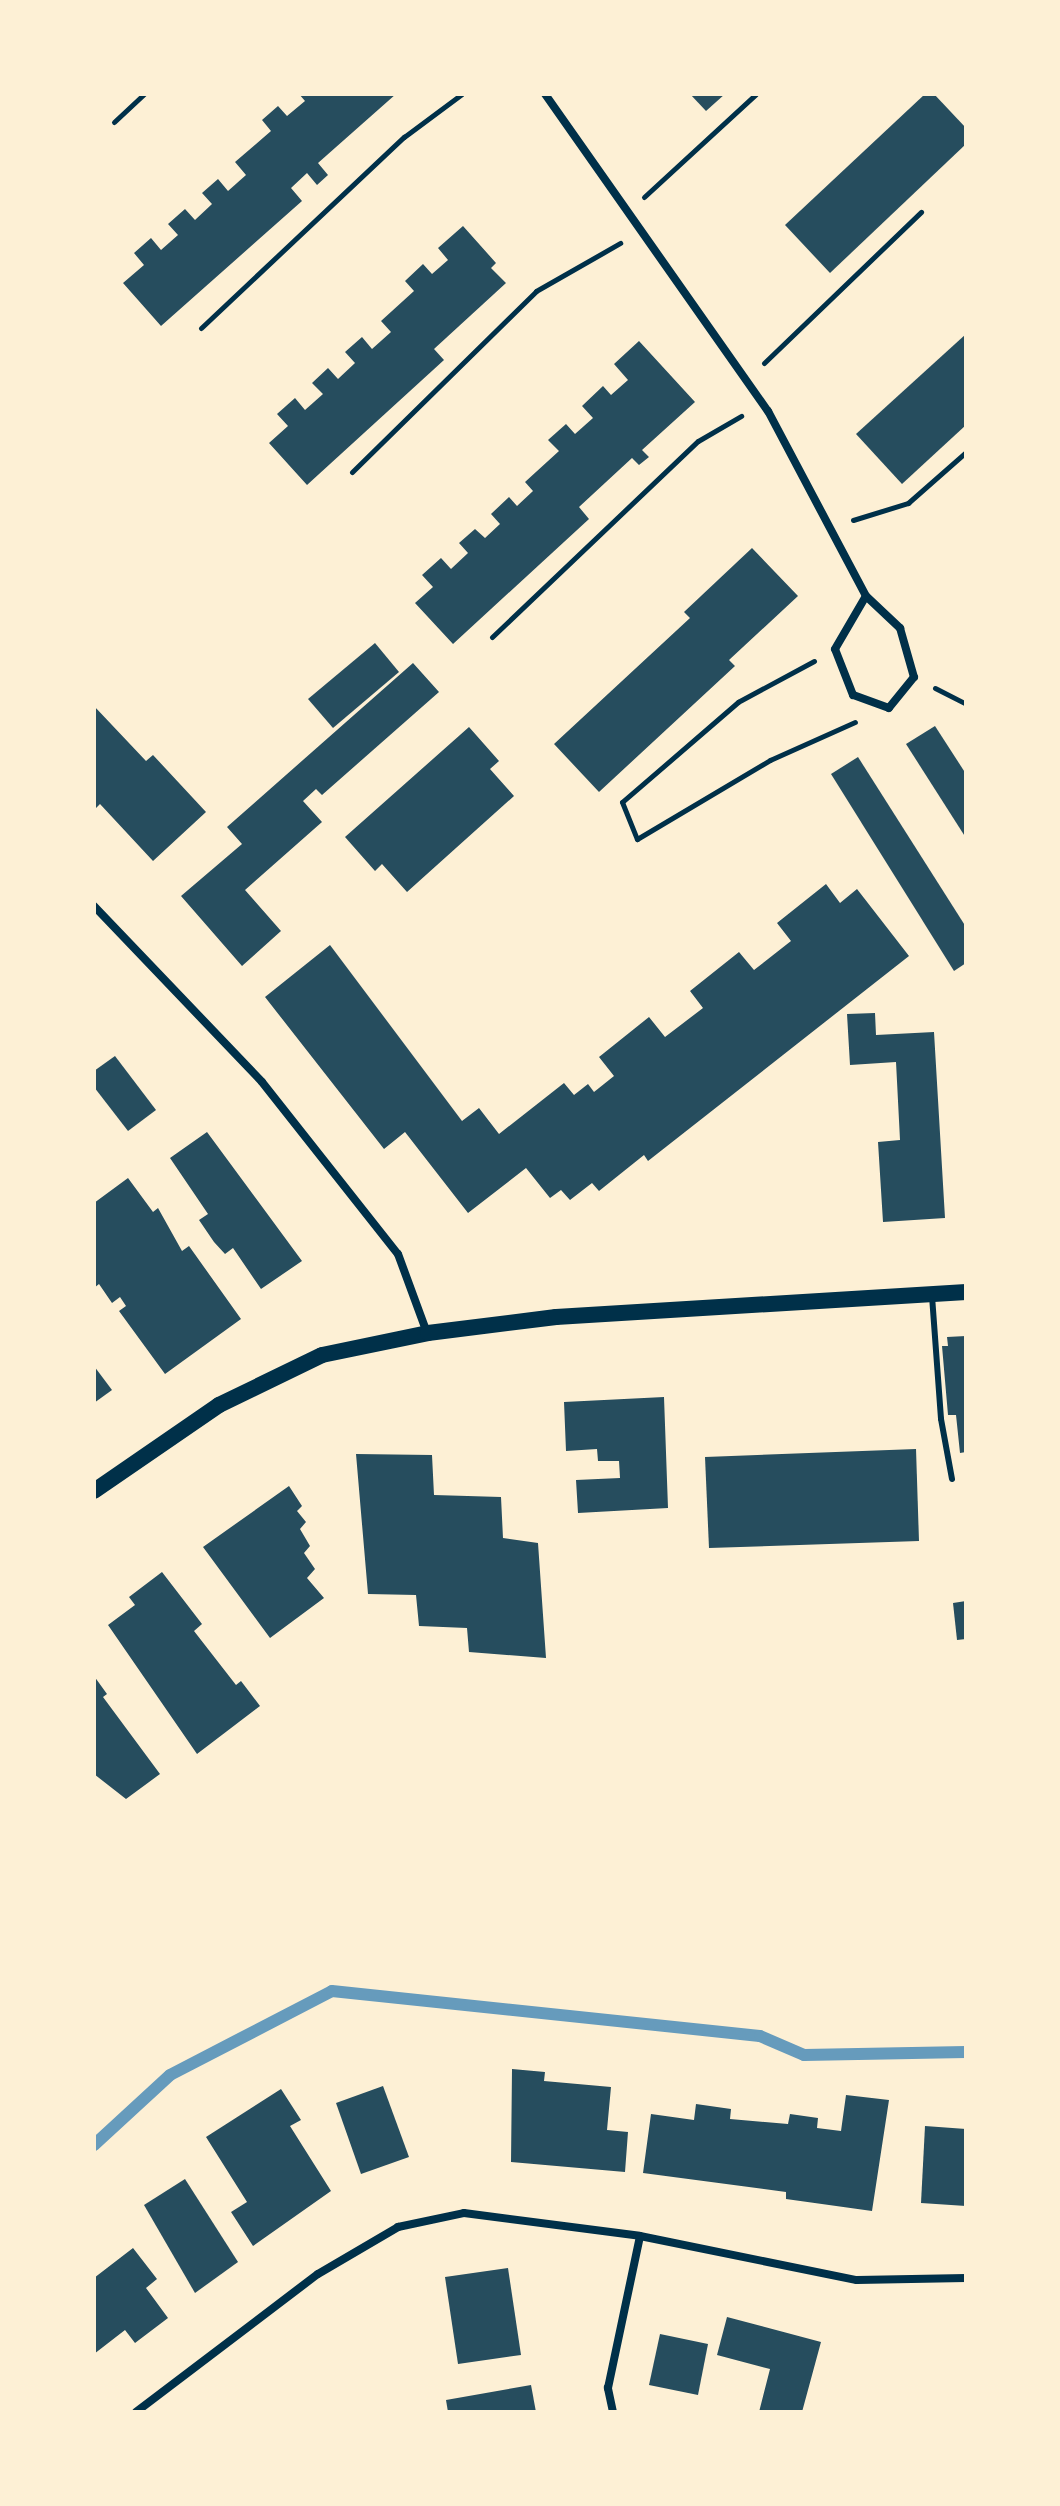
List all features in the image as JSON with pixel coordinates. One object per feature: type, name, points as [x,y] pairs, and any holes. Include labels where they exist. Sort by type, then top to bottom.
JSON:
[{"type":"main road","points":[[94,1491],[219,1405],[310,1361],[428,1333],[556,1317],[966,1292]]},
{"type":"street","points":[[545,94],[763,404],[855,567],[866,596],[900,628],[914,677],[889,708],[853,695],[835,649],[866,596]]},
{"type":"street","points":[[94,906],[262,1082],[388,1242],[428,1333]]},
{"type":"street","points":[[136,2412],[318,2274],[398,2227],[464,2213],[640,2236],[857,2280],[966,2278]]},
{"type":"street","points":[[613,2412],[608,2388],[640,2236]]},
{"type":"lane","points":[[932,1295],[941,1419],[952,1479]]},
{"type":"path","points":[[114,122],[144,94]]},
{"type":"path","points":[[201,328],[404,137],[462,94]]},
{"type":"path","points":[[628,210],[681,168],[756,94]]},
{"type":"path","points":[[746,380],[921,212]]},
{"type":"path","points":[[352,472],[536,291],[642,230]]},
{"type":"path","points":[[492,637],[698,441],[763,404]]},
{"type":"path","points":[[855,567],[846,523],[908,503],[966,452]]},
{"type":"path","points":[[835,649],[738,702],[622,802],[637,839],[770,760],[889,708]]},
{"type":"path","points":[[914,677],[966,704]]},
{"type":"building","points":[[299,94],[396,94],[318,163],[328,175],[317,185],[307,173],[291,188],[302,201],[161,326],[123,283],[144,265],[134,253],[151,238],[161,250],[178,235],[168,224],[185,209],[195,220],[212,204],[202,193],[218,179],[228,191],[246,175],[235,162],[271,131],[262,120],[278,106],[287,116],[305,101]]},
{"type":"building","points":[[690,94],[725,94],[706,111]]},
{"type":"building","points":[[925,94],[934,94],[966,128],[966,144],[830,273],[785,225]]},
{"type":"building","points":[[463,226],[496,263],[491,268],[506,283],[434,349],[444,360],[307,485],[269,443],[288,426],[277,414],[295,398],[305,410],[323,394],[312,383],[328,368],[338,379],[355,363],[345,352],[362,337],[372,349],[391,332],[381,321],[414,291],[405,281],[423,264],[432,274],[448,260],[438,248]]},
{"type":"building","points":[[966,334],[966,425],[902,484],[856,434]]},
{"type":"building","points":[[639,341],[695,402],[642,450],[649,457],[639,465],[632,458],[579,507],[589,519],[453,644],[415,603],[433,587],[422,575],[441,558],[451,569],[468,553],[459,543],[475,529],[485,538],[500,524],[491,514],[509,497],[517,506],[533,491],[525,482],[559,451],[548,440],[566,424],[575,434],[593,418],[582,406],[603,386],[611,395],[628,380],[614,364]]},
{"type":"building","points":[[752,548],[798,596],[729,660],[735,666],[599,792],[554,744],[690,618],[684,612]]},
{"type":"building","points":[[375,643],[399,672],[333,728],[308,699]]},
{"type":"building","points":[[413,663],[439,692],[322,795],[316,789],[303,801],[322,822],[245,890],[281,931],[242,966],[181,896],[242,844],[227,827]]},
{"type":"building","points":[[94,706],[146,761],[153,755],[206,812],[153,861],[100,804],[94,810]]},
{"type":"building","points":[[935,726],[966,774],[966,838],[906,744]]},
{"type":"building","points":[[469,727],[499,761],[490,769],[514,796],[407,892],[382,864],[375,871],[345,837]]},
{"type":"building","points":[[858,757],[966,927],[966,963],[954,971],[831,774]]},
{"type":"building","points":[[826,884],[840,903],[857,889],[909,956],[648,1161],[644,1155],[599,1191],[592,1183],[570,1200],[561,1190],[550,1198],[526,1168],[468,1213],[405,1132],[384,1149],[265,997],[330,945],[462,1121],[479,1108],[499,1134],[564,1083],[574,1095],[588,1084],[594,1092],[614,1076],[599,1057],[649,1017],[665,1037],[703,1008],[690,991],[739,952],[754,970],[791,941],[777,923]]},
{"type":"building","points":[[875,1013],[876,1035],[934,1032],[945,1218],[883,1222],[878,1142],[900,1140],[896,1062],[850,1065],[847,1014]]},
{"type":"building","points":[[115,1056],[156,1110],[128,1131],[94,1087],[94,1071]]},
{"type":"building","points":[[207,1132],[302,1261],[261,1289],[233,1248],[225,1254],[214,1242],[199,1220],[208,1214],[170,1158]]},
{"type":"building","points":[[128,1178],[153,1212],[158,1208],[182,1251],[189,1246],[241,1319],[165,1374],[119,1311],[126,1306],[120,1297],[112,1303],[99,1284],[94,1288],[94,1203]]},
{"type":"building","points":[[966,1336],[966,1452],[960,1453],[956,1415],[948,1415],[942,1346],[948,1346],[947,1337]]},
{"type":"building","points":[[94,1366],[112,1390],[94,1403]]},
{"type":"building","points":[[664,1397],[668,1508],[578,1513],[576,1480],[620,1478],[619,1461],[598,1461],[597,1449],[566,1451],[564,1402]]},
{"type":"building","points":[[916,1449],[919,1541],[709,1548],[705,1457]]},
{"type":"building","points":[[356,1454],[432,1455],[434,1495],[501,1497],[503,1538],[538,1543],[546,1658],[469,1652],[467,1628],[419,1626],[416,1595],[368,1594]]},
{"type":"building","points":[[289,1486],[302,1506],[297,1511],[306,1522],[300,1529],[310,1546],[304,1553],[315,1569],[307,1578],[324,1598],[270,1638],[203,1547]]},
{"type":"building","points":[[162,1572],[202,1624],[194,1631],[236,1685],[241,1681],[260,1706],[197,1754],[108,1625],[135,1605],[129,1597]]},
{"type":"building","points":[[966,1601],[966,1639],[957,1640],[953,1603]]},
{"type":"building","points":[[94,1676],[107,1694],[103,1697],[160,1774],[126,1799],[94,1774]]},
{"type":"building","points":[[512,2069],[545,2072],[544,2081],[611,2087],[607,2130],[628,2132],[625,2172],[511,2162]]},
{"type":"building","points":[[383,2086],[409,2157],[361,2174],[336,2103]]},
{"type":"building","points":[[281,2089],[301,2120],[290,2126],[331,2191],[253,2246],[231,2212],[247,2202],[206,2137]]},
{"type":"building","points":[[846,2095],[889,2100],[872,2211],[786,2199],[786,2192],[643,2173],[651,2114],[694,2120],[696,2104],[731,2109],[730,2119],[788,2124],[790,2114],[818,2118],[817,2128],[841,2131]]},
{"type":"building","points":[[925,2126],[966,2129],[966,2206],[921,2203]]},
{"type":"building","points":[[185,2179],[238,2262],[195,2293],[144,2205]]},
{"type":"building","points":[[133,2248],[157,2279],[146,2288],[168,2318],[135,2343],[125,2330],[94,2354],[94,2278]]},
{"type":"building","points":[[508,2268],[521,2355],[458,2364],[445,2277]]},
{"type":"building","points":[[727,2317],[821,2342],[802,2412],[759,2412],[770,2369],[717,2355]]},
{"type":"building","points":[[660,2334],[708,2344],[698,2395],[649,2385]]},
{"type":"building","points":[[531,2385],[536,2412],[448,2412],[446,2400]]},
{"type":"waterway","points":[[94,2145],[170,2075],[332,1991],[760,2036],[804,2055],[966,2052]]}]
